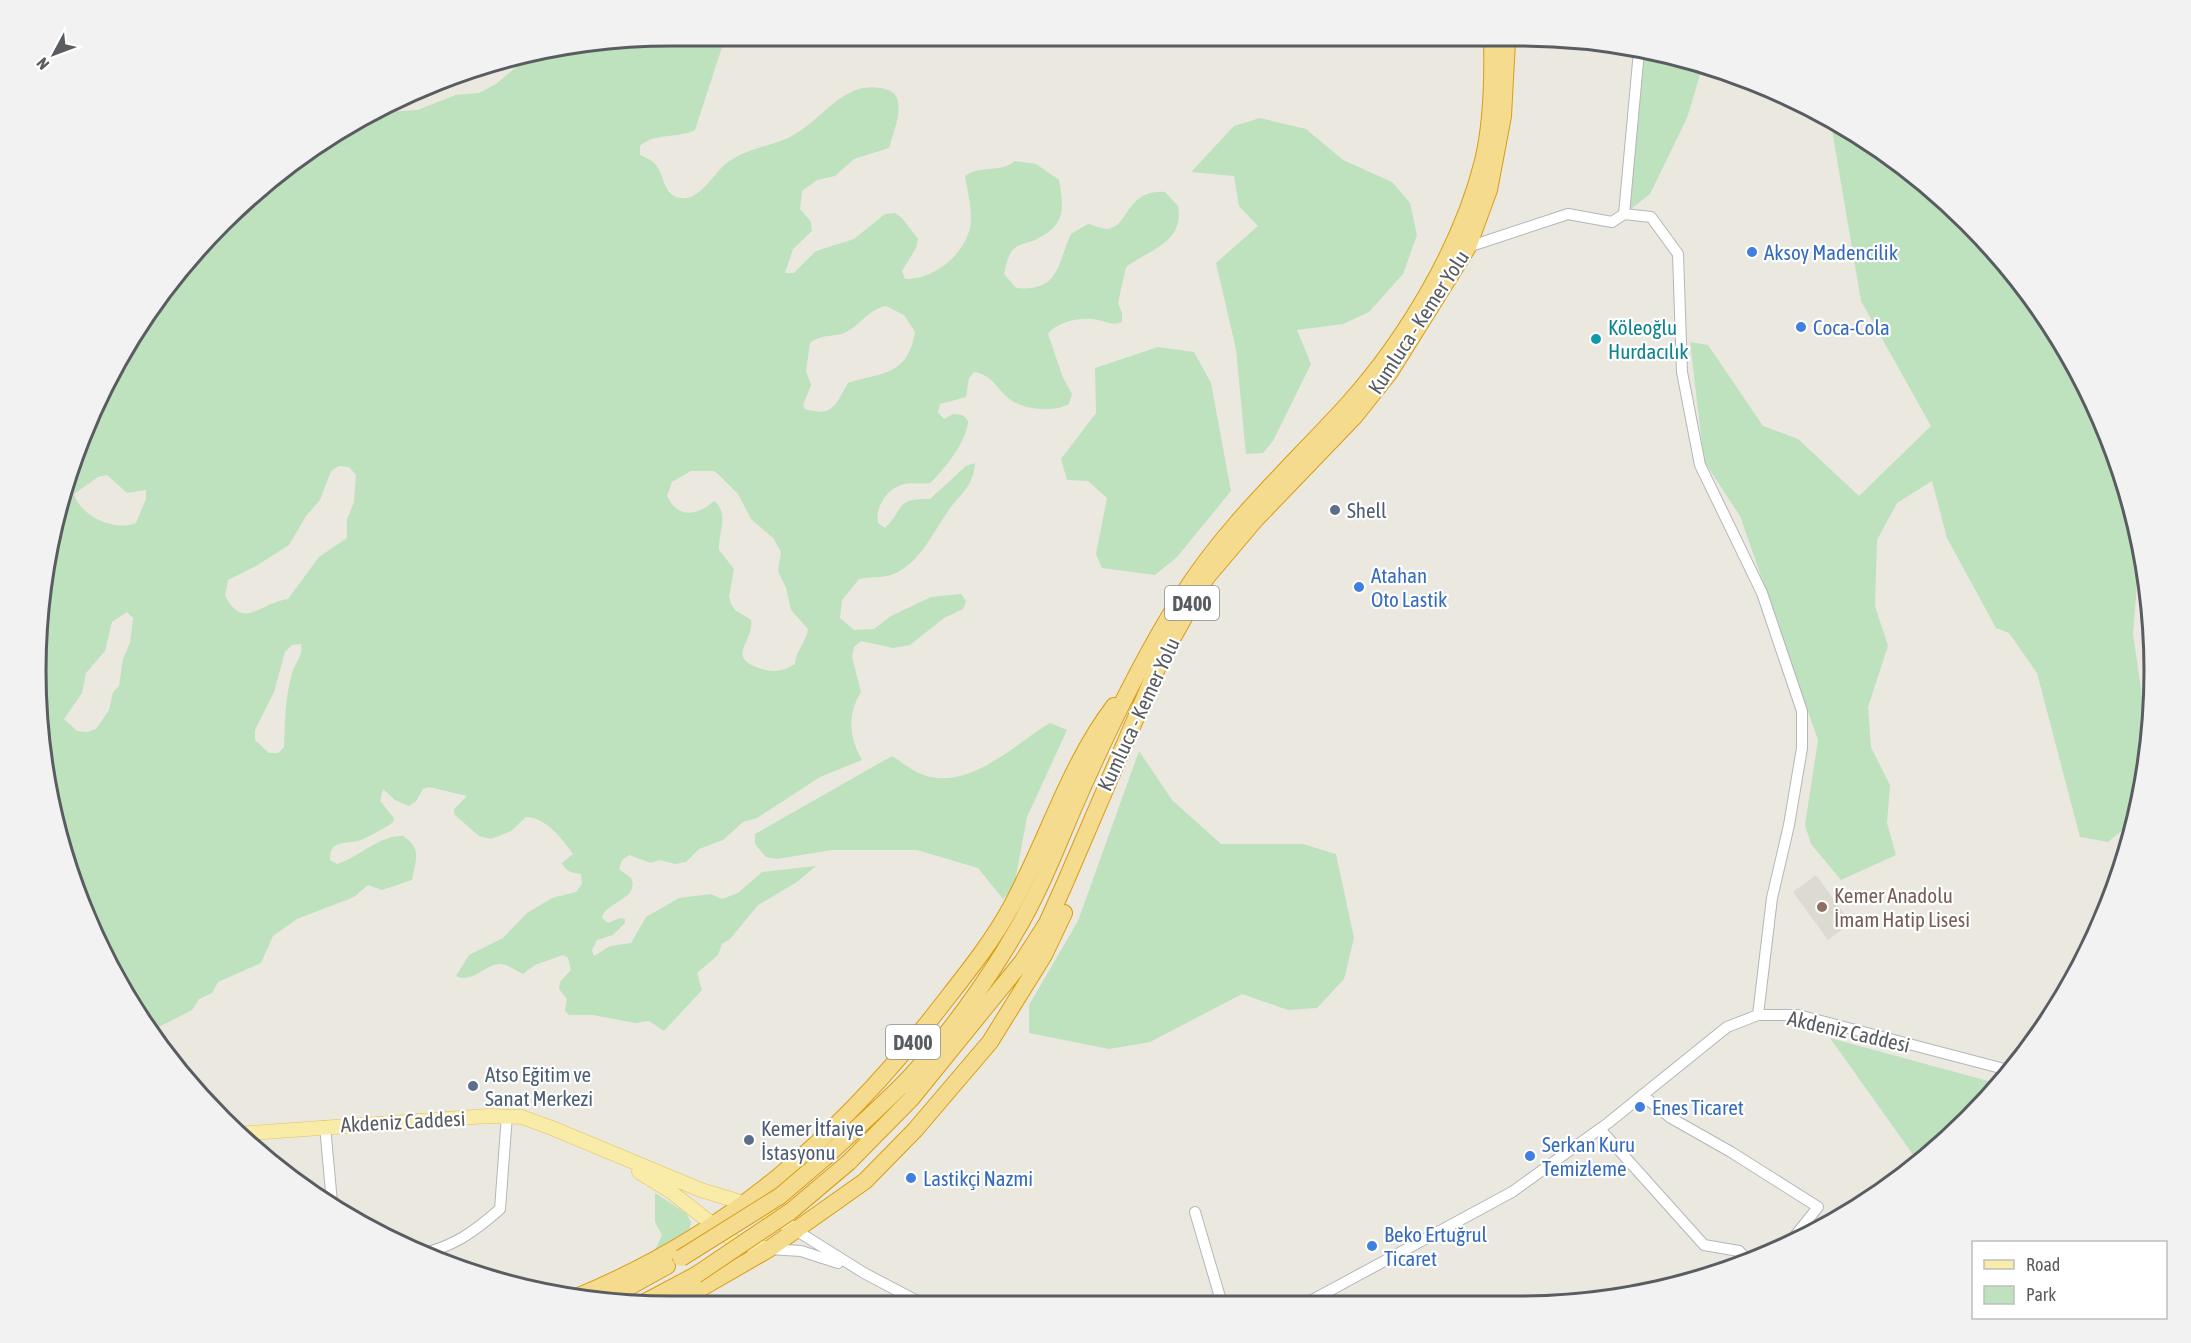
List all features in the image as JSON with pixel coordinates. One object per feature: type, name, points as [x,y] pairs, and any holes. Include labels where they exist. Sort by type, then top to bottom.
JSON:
[{"type":"highway","name":"Kumluca - Kemer Yolu","points":[[617,1294],[681,1258],[780,1196],[827,1156],[910,1076],[992,970],[1036,895],[1076,803],[1137,676],[1180,598],[1221,540],[1350,402],[1380,365],[1439,271],[1465,214],[1483,159],[1491,105],[1492,46]]},
{"type":"highway","name":"Kumluca - Kemer Yolu","points":[[657,1296],[696,1275],[791,1211],[849,1162],[926,1081],[1036,942],[1065,883],[1162,657],[1206,578],[1256,519],[1355,416],[1390,372],[1468,247],[1489,190],[1503,116],[1507,46]]},
{"type":"highway","name":"Kumluca - Kemer Yolu","points":[[591,1291],[618,1280],[714,1226],[747,1203],[814,1149],[918,1036],[982,953],[1027,877],[1048,828],[1103,720],[1137,676]]},
{"type":"highway","points":[[689,1296],[716,1282],[797,1231],[865,1181],[915,1130],[990,1042],[1044,955],[1067,907],[1114,781],[1127,736]]},
{"type":"main road","name":"Akdeniz Caddesi","points":[[250,1133],[325,1126],[522,1117],[701,1190],[747,1203],[771,1214],[797,1231]]},
{"type":"main road","name":"Akdeniz Caddesi","points":[[599,1147],[670,1191],[735,1242],[769,1249]]},
{"type":"street","points":[[1624,213],[1638,59]]},
{"type":"street","points":[[1468,247],[1568,214],[1612,222],[1624,213],[1651,217],[1678,254],[1682,372],[1700,465],[1762,593],[1802,711],[1802,748],[1789,825],[1772,898],[1758,1015]]},
{"type":"street","name":"Akdeniz Caddesi","points":[[1320,1296],[1512,1192],[1600,1129],[1727,1027],[1758,1015],[1798,1015],[2002,1068]]},
{"type":"street","points":[[1642,1095],[1671,1118],[1731,1152],[1818,1207],[1800,1230]]},
{"type":"street","points":[[436,1250],[443,1249],[478,1228],[500,1209],[507,1116]]},
{"type":"street","points":[[325,1126],[332,1196]]},
{"type":"street","points":[[1600,1129],[1704,1245],[1739,1251],[1743,1255]]},
{"type":"street","points":[[1195,1212],[1220,1296]]},
{"type":"street","name":"Akdeniz Caddesi","points":[[797,1231],[864,1273],[908,1296]]},
{"type":"street","name":"Akdeniz Caddesi","points":[[769,1249],[801,1251],[864,1273]]},
{"type":"shaded area","name":"Kemer Anadolu İmam Hatip Lisesi","points":[[1816,875],[1851,923],[1828,940],[1793,892]]},
{"type":"green space","points":[[672,46],[722,46],[695,130],[653,139],[640,146],[640,155],[656,165],[669,192],[679,198],[687,198],[699,192],[726,164],[738,156],[783,140],[802,130],[847,94],[873,87],[888,90],[898,100],[899,107],[889,148],[854,159],[835,176],[817,180],[802,191],[800,209],[811,222],[812,231],[793,249],[785,273],[794,273],[816,251],[854,239],[885,214],[895,213],[902,218],[918,239],[916,248],[902,271],[905,279],[917,278],[940,269],[958,252],[969,230],[971,213],[965,176],[978,170],[1003,167],[1015,161],[1036,164],[1059,180],[1062,199],[1061,215],[1053,228],[1037,239],[1017,246],[1011,253],[1004,274],[1016,288],[1030,288],[1049,281],[1055,274],[1071,234],[1088,224],[1105,229],[1114,227],[1142,196],[1165,192],[1178,206],[1179,218],[1171,237],[1126,267],[1118,303],[1122,313],[1122,322],[1113,324],[1092,319],[1078,319],[1058,326],[1048,334],[1063,378],[1072,394],[1069,404],[1055,409],[1037,409],[1020,405],[1007,397],[989,378],[974,372],[969,378],[966,397],[940,404],[938,412],[944,419],[953,414],[963,415],[968,421],[964,437],[954,454],[930,483],[901,485],[886,495],[883,500],[878,511],[878,523],[885,528],[905,503],[911,500],[930,499],[966,466],[975,463],[968,486],[919,554],[905,568],[896,573],[859,579],[842,600],[840,618],[854,630],[874,629],[891,616],[931,597],[961,594],[966,601],[963,609],[944,618],[910,645],[893,648],[861,641],[854,647],[852,657],[861,692],[853,709],[851,726],[854,743],[862,760],[820,777],[757,818],[743,822],[723,840],[699,849],[686,862],[675,864],[659,860],[651,863],[629,855],[622,860],[619,869],[631,878],[633,885],[631,891],[609,908],[602,918],[608,923],[620,918],[625,919],[625,923],[613,935],[597,940],[592,950],[594,956],[610,946],[631,943],[646,917],[679,898],[711,894],[722,899],[738,893],[762,872],[816,866],[797,882],[758,905],[731,938],[722,944],[718,955],[697,973],[702,990],[664,1031],[649,1021],[635,1023],[593,1015],[569,1015],[565,1011],[567,999],[559,989],[560,982],[571,970],[568,958],[563,955],[535,965],[523,974],[501,964],[489,967],[468,978],[456,976],[469,955],[503,938],[527,913],[552,898],[576,892],[582,884],[581,874],[570,872],[564,866],[562,863],[573,854],[558,835],[540,820],[526,817],[511,831],[491,839],[479,836],[454,814],[454,809],[467,796],[429,787],[423,789],[416,801],[409,806],[395,800],[383,789],[380,801],[394,818],[393,822],[361,840],[338,844],[332,849],[331,854],[330,860],[337,864],[386,839],[403,836],[415,851],[416,861],[412,880],[382,890],[368,885],[354,897],[297,919],[273,936],[261,963],[218,982],[212,993],[199,999],[192,1010],[158,1027],[130,984],[94,911],[68,833],[52,753],[46,672],[52,590],[68,510],[80,471],[111,395],[152,324],[202,259],[259,202],[324,152],[394,111],[417,110],[456,95],[479,93],[496,84],[517,66],[590,52]],"holes":[[[886,306],[904,315],[915,332],[912,346],[900,365],[882,374],[848,383],[837,402],[828,410],[822,412],[805,409],[803,405],[811,385],[806,371],[810,343],[819,338],[846,332],[869,314]],[[339,466],[349,467],[356,475],[354,502],[347,520],[347,538],[319,557],[288,599],[253,612],[239,612],[225,596],[228,580],[289,545],[306,516],[320,500],[331,471]],[[691,471],[714,471],[719,475],[738,494],[751,519],[773,538],[781,552],[778,571],[786,588],[791,610],[808,629],[795,664],[783,670],[771,671],[750,665],[744,660],[743,648],[749,635],[751,620],[735,610],[729,597],[734,569],[719,550],[722,523],[719,506],[714,501],[701,510],[682,512],[671,503],[667,496],[672,482]],[[107,475],[127,493],[146,490],[146,499],[136,523],[109,524],[83,509],[74,494],[98,477]],[[127,612],[133,618],[130,643],[123,659],[119,686],[113,692],[109,710],[96,729],[87,732],[77,731],[64,719],[82,693],[86,673],[105,651],[112,622]],[[301,644],[301,648],[288,689],[284,747],[278,753],[269,753],[255,740],[255,730],[274,692],[285,652],[292,645]]]},
{"type":"green space","points":[[1643,60],[1700,74],[1687,118],[1650,194],[1631,209],[1630,187]]},
{"type":"green space","points":[[1260,118],[1306,129],[1343,160],[1392,182],[1410,203],[1417,235],[1403,274],[1369,312],[1343,324],[1297,330],[1311,364],[1273,441],[1263,453],[1246,454],[1236,349],[1216,263],[1258,226],[1239,206],[1234,176],[1191,172],[1234,126]]},
{"type":"green space","points":[[1832,130],[1867,152],[1932,202],[1989,259],[2039,324],[2061,359],[2097,432],[2123,510],[2137,580],[2133,634],[2143,704],[2139,753],[2124,829],[2108,842],[2080,837],[2037,673],[2009,633],[1996,628],[1947,538],[1932,481],[1897,503],[1877,540],[1875,606],[1888,646],[1868,707],[1871,747],[1890,785],[1887,823],[1896,855],[1841,880],[1811,844],[1805,825],[1818,740],[1740,516],[1704,461],[1690,342],[1708,345],[1763,426],[1798,439],[1859,496],[1931,426],[1861,301]]},
{"type":"green space","points":[[1158,347],[1194,352],[1211,383],[1231,491],[1177,557],[1155,575],[1102,568],[1096,554],[1107,498],[1088,481],[1067,480],[1061,459],[1096,413],[1095,368]]},
{"type":"green space","points":[[1050,723],[1067,730],[1027,817],[1014,887],[1003,899],[978,868],[917,850],[832,850],[777,859],[766,857],[755,844],[755,834],[892,756],[924,775],[941,778],[958,777],[991,763]]},
{"type":"green space","points":[[1139,751],[1172,800],[1221,844],[1303,844],[1336,854],[1354,938],[1344,979],[1317,1008],[1288,1010],[1242,994],[1150,1042],[1109,1049],[1029,1033],[1029,1005],[1078,921]]},
{"type":"green space","points":[[1830,1038],[1991,1082],[1932,1141],[1914,1156]]},
{"type":"green space","points":[[655,1193],[686,1213],[691,1222],[689,1234],[653,1254],[662,1235],[655,1222]]},
{"type":"place","name":"Aksoy Madencilik","points":[[1752,252]]},
{"type":"place","name":"Coca-Cola","points":[[1801,327]]},
{"type":"place","name":"Köleoğlu Hurdacılık","points":[[1596,339]]},
{"type":"place","name":"Shell","points":[[1335,510]]},
{"type":"place","name":"Atahan Oto Lastik","points":[[1359,587]]},
{"type":"place","name":"Kemer Anadolu İmam Hatip Lisesi","points":[[1822,907]]},
{"type":"place","name":"Atso Eğitim ve Sanat Merkezi","points":[[473,1086]]},
{"type":"place","name":"Enes Ticaret","points":[[1640,1107]]},
{"type":"place","name":"Kemer İtfaiye İstasyonu","points":[[749,1140]]},
{"type":"place","name":"Serkan Kuru Temizleme","points":[[1530,1156]]},
{"type":"place","name":"Lastikçi Nazmi","points":[[911,1178]]},
{"type":"place","name":"Beko Ertuğrul Ticaret","points":[[1372,1246]]}]
